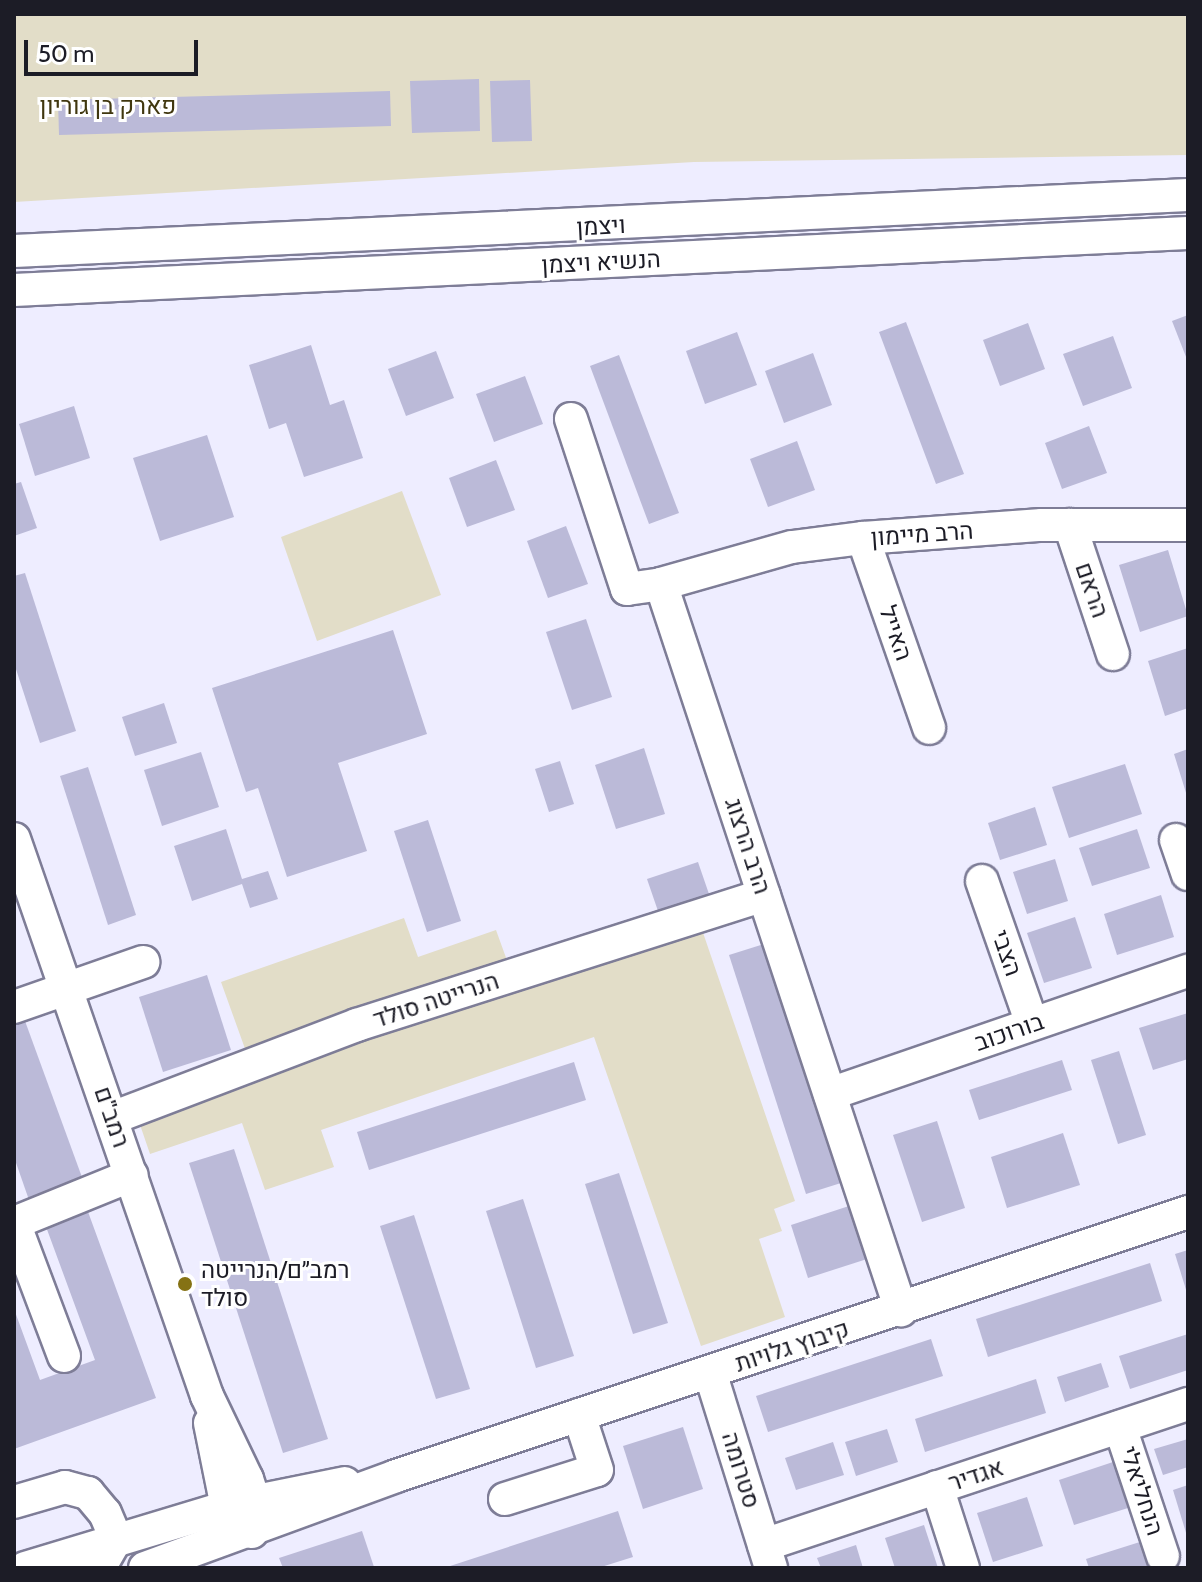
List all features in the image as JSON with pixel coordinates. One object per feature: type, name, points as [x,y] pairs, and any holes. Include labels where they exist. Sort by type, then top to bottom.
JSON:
[{"type":"street","name":"ויצמן","points":[[14,251],[1188,195]]},
{"type":"street","name":"הנשיא ויצמן","points":[[14,290],[1188,233]]},
{"type":"street","points":[[571,419],[627,589],[661,584]]},
{"type":"street","name":"הרב מיימון","points":[[661,584],[792,547],[863,538],[1070,525],[1188,525]]},
{"type":"street","name":"הראם","points":[[1070,525],[1113,654]]},
{"type":"street","name":"האייל","points":[[863,538],[929,728]]},
{"type":"street","name":"הרב הרצוג","points":[[661,584],[901,1310]]},
{"type":"street","name":"רמב\"ם","points":[[14,839],[132,1175],[252,1532]]},
{"type":"street","points":[[1176,840],[1188,874]]},
{"type":"street","name":"הצבי","points":[[982,881],[1032,1024]]},
{"type":"street","name":"הנרייטה סולד","points":[[112,1118],[357,1025],[764,895]]},
{"type":"street","points":[[14,1007],[143,962]]},
{"type":"street","name":"בורוכוב","points":[[830,1094],[1188,971]]},
{"type":"street","points":[[64,1356],[14,1223],[132,1175]]},
{"type":"street","name":"קיבוץ גלויות","points":[[145,1568],[252,1532],[396,1476],[1188,1212]]},
{"type":"street","name":"סטרומה","points":[[710,1372],[768,1556]]},
{"type":"street","name":"אגדיר","points":[[768,1556],[937,1487],[1188,1404]]},
{"type":"street","points":[[505,1499],[597,1470],[579,1415]]},
{"type":"street","name":"הנחליאלי","points":[[1120,1427],[1163,1556]]},
{"type":"street","name":"קיבוץ גלויות","points":[[25,1568],[241,1503],[396,1476]]},
{"type":"street","points":[[937,1487],[963,1568]]},
{"type":"street","points":[[14,1502],[53,1489],[77,1488],[97,1503],[116,1539],[99,1568]]},
{"type":"green space","name":"פארק בן גוריון","points":[[14,14],[1188,14],[1188,155],[694,162],[14,202]]},
{"type":"green space","points":[[402,491],[441,595],[317,641],[281,537]]},
{"type":"green space","points":[[404,918],[418,957],[496,930],[509,966],[248,1057],[221,982]]},
{"type":"green space","points":[[699,921],[795,1201],[774,1209],[782,1231],[759,1239],[785,1317],[701,1346],[594,1037],[321,1130],[334,1167],[265,1190],[242,1123],[150,1154],[136,1113]]},
{"type":"building","points":[[479,79],[480,131],[412,133],[410,81]]},
{"type":"building","points":[[530,80],[532,141],[492,142],[490,81]]},
{"type":"building","points":[[390,91],[391,126],[59,135],[58,100]]},
{"type":"building","points":[[1188,315],[1188,362],[1172,321]]},
{"type":"building","points":[[906,322],[964,474],[936,484],[879,332]]},
{"type":"building","points":[[1028,323],[1045,369],[1000,386],[983,340]]},
{"type":"building","points":[[737,332],[757,385],[705,404],[686,351]]},
{"type":"building","points":[[1113,336],[1132,388],[1083,406],[1063,354]]},
{"type":"building","points":[[311,345],[330,405],[344,400],[363,458],[304,477],[286,423],[269,429],[249,365]]},
{"type":"building","points":[[436,351],[454,398],[406,416],[388,369]]},
{"type":"building","points":[[813,353],[832,405],[784,423],[765,371]]},
{"type":"building","points":[[619,355],[679,513],[649,524],[590,366]]},
{"type":"building","points":[[525,376],[543,424],[494,442],[476,394]]},
{"type":"building","points":[[74,406],[90,458],[35,476],[19,424]]},
{"type":"building","points":[[1089,426],[1107,473],[1062,489],[1045,443]]},
{"type":"building","points":[[207,435],[234,517],[160,541],[133,458]]},
{"type":"building","points":[[797,441],[815,490],[768,507],[750,459]]},
{"type":"building","points":[[496,460],[515,510],[467,527],[449,478]]},
{"type":"building","points":[[21,482],[37,528],[14,536],[14,484]]},
{"type":"building","points":[[566,526],[588,584],[548,598],[527,541]]},
{"type":"building","points":[[1168,550],[1188,616],[1140,632],[1119,565]]},
{"type":"building","points":[[25,573],[76,731],[40,743],[14,663],[14,576]]},
{"type":"building","points":[[586,619],[612,697],[572,710],[546,632]]},
{"type":"building","points":[[393,630],[427,734],[338,763],[367,851],[287,877],[258,788],[246,792],[212,688]]},
{"type":"building","points":[[1188,648],[1188,708],[1165,716],[1148,661]]},
{"type":"building","points":[[164,703],[177,743],[135,756],[122,717]]},
{"type":"building","points":[[644,748],[665,814],[616,829],[595,765]]},
{"type":"building","points":[[1188,749],[1188,796],[1187,796],[1174,754]]},
{"type":"building","points":[[201,752],[219,807],[162,826],[144,770]]},
{"type":"building","points":[[560,761],[574,804],[549,812],[535,769]]},
{"type":"building","points":[[1125,764],[1142,814],[1069,838],[1052,787]]},
{"type":"building","points":[[88,767],[136,915],[108,925],[60,776]]},
{"type":"building","points":[[1035,807],[1047,845],[1000,860],[988,823]]},
{"type":"building","points":[[428,820],[461,921],[427,932],[394,831]]},
{"type":"building","points":[[226,829],[242,879],[268,871],[278,899],[250,908],[242,884],[192,901],[174,846]]},
{"type":"building","points":[[1137,829],[1150,868],[1092,886],[1079,848]]},
{"type":"building","points":[[1055,859],[1068,901],[1027,914],[1013,872]]},
{"type":"building","points":[[698,862],[710,897],[659,914],[647,879]]},
{"type":"building","points":[[1161,895],[1174,937],[1117,955],[1104,914]]},
{"type":"building","points":[[1075,917],[1092,968],[1044,983],[1027,933]]},
{"type":"building","points":[[764,944],[841,1183],[806,1194],[729,955]]},
{"type":"building","points":[[207,975],[231,1050],[163,1072],[139,997]]},
{"type":"building","points":[[1188,1013],[1188,1059],[1153,1070],[1139,1028]]},
{"type":"building","points":[[25,1021],[83,1180],[29,1200],[14,1157],[14,1025]]},
{"type":"building","points":[[1119,1051],[1146,1135],[1118,1144],[1091,1060]]},
{"type":"building","points":[[1062,1060],[1072,1090],[979,1120],[969,1090]]},
{"type":"building","points":[[574,1062],[586,1100],[369,1170],[357,1132]]},
{"type":"building","points":[[937,1121],[965,1208],[922,1222],[893,1135]]},
{"type":"building","points":[[1063,1133],[1080,1185],[1007,1208],[991,1157]]},
{"type":"building","points":[[234,1149],[328,1439],[283,1453],[189,1163]]},
{"type":"building","points":[[619,1173],[668,1323],[633,1334],[585,1184]]},
{"type":"building","points":[[523,1199],[574,1356],[536,1368],[486,1211]]},
{"type":"building","points":[[849,1206],[867,1259],[808,1278],[791,1225]]},
{"type":"building","points":[[87,1209],[156,1398],[14,1449],[14,1309],[40,1380],[95,1360],[45,1224]]},
{"type":"building","points":[[414,1215],[470,1389],[436,1399],[380,1226]]},
{"type":"building","points":[[1188,1250],[1188,1293],[1187,1293],[1175,1254]]},
{"type":"building","points":[[1150,1263],[1162,1301],[988,1357],[976,1319]]},
{"type":"building","points":[[1188,1334],[1188,1370],[1130,1389],[1119,1356]]},
{"type":"building","points":[[931,1339],[943,1376],[768,1432],[756,1396]]},
{"type":"building","points":[[1101,1363],[1109,1387],[1065,1402],[1057,1377]]},
{"type":"building","points":[[1036,1379],[1046,1413],[925,1452],[915,1419]]},
{"type":"building","points":[[683,1427],[703,1489],[643,1509],[623,1446]]},
{"type":"building","points":[[887,1429],[898,1462],[856,1476],[845,1442]]},
{"type":"building","points":[[1188,1439],[1188,1467],[1163,1475],[1154,1449]]},
{"type":"building","points":[[833,1442],[844,1475],[796,1490],[785,1458]]},
{"type":"building","points":[[1113,1462],[1128,1508],[1074,1525],[1059,1480]]},
{"type":"building","points":[[1188,1485],[1188,1536],[1187,1536],[1173,1490]]},
{"type":"building","points":[[1027,1497],[1043,1546],[993,1562],[977,1513]]},
{"type":"building","points":[[618,1511],[633,1557],[598,1568],[444,1568]]},
{"type":"building","points":[[924,1525],[938,1568],[895,1568],[885,1538]]},
{"type":"building","points":[[362,1531],[374,1567],[283,1568],[279,1558]]},
{"type":"building","points":[[1143,1541],[1151,1568],[1089,1568],[1086,1559]]},
{"type":"building","points":[[856,1545],[863,1568],[821,1568],[817,1558]]},
{"type":"place","name":"רמב״ם/הנרייטה סולד","points":[[185,1284]]}]
